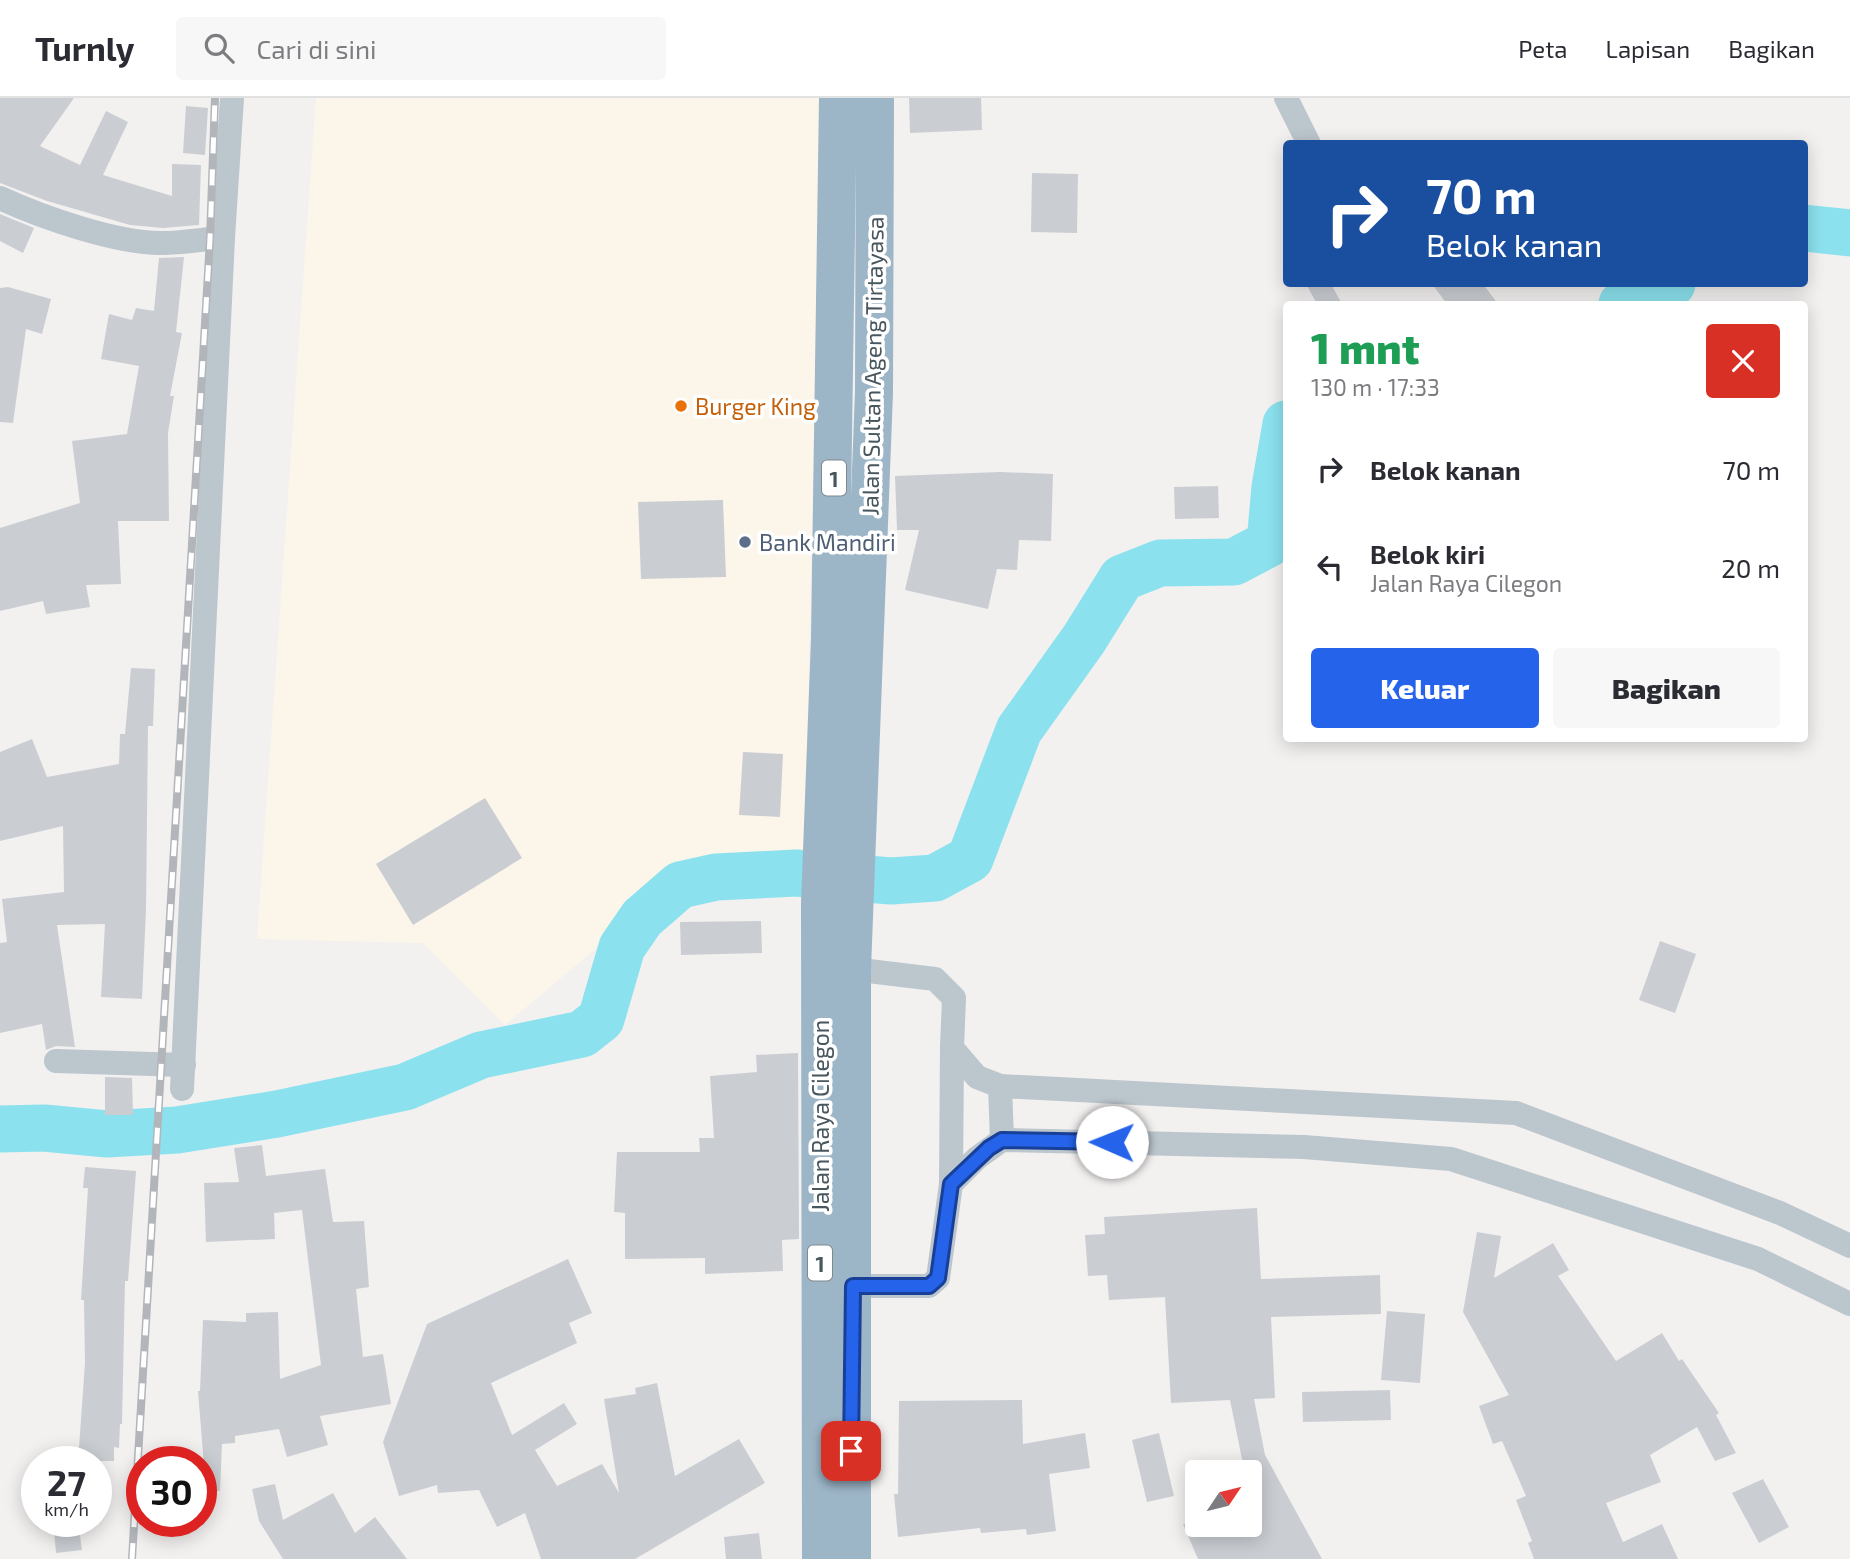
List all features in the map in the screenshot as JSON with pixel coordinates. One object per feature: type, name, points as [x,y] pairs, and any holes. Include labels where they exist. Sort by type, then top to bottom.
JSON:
[{"type":"highway","name":"Jalan Sultan Ageng Tirtayasa","points":[[838,98],[830,639],[840,858]]},
{"type":"highway","name":"Jalan Sultan Ageng Tirtayasa","points":[[836,968],[840,858],[874,391],[875,98]]},
{"type":"highway","name":"Jalan Raya Cilegon","points":[[836,968],[853,1286],[852,1559]]},
{"type":"highway","name":"Jalan Raya Cilegon","points":[[821,1559],[836,968]]},
{"type":"street","points":[[56,1061],[183,1077],[198,714],[232,98]]},
{"type":"street","points":[[1286,98],[1307,140]]},
{"type":"street","points":[[0,198],[30,212],[107,234],[160,243],[223,238]]},
{"type":"street","points":[[836,968],[935,979],[954,998],[951,1184],[938,1278],[929,1286],[853,1286]]},
{"type":"street","points":[[952,1048],[977,1077],[1000,1086],[1516,1113],[1780,1213],[1850,1246]]},
{"type":"street","points":[[1000,1086],[1002,1140]]},
{"type":"street","points":[[951,1184],[977,1158],[1002,1140],[1304,1147],[1451,1159],[1758,1259],[1850,1304]]},
{"type":"shaded area","points":[[316,98],[821,98],[804,891],[695,865],[505,1025],[423,943],[257,939]]},
{"type":"building","points":[[0,98],[74,98],[40,146],[80,165],[106,111],[128,122],[103,175],[172,196],[172,164],[201,165],[199,225],[163,228],[130,225],[47,201],[0,183]]},
{"type":"building","points":[[909,98],[981,98],[982,130],[910,133]]},
{"type":"building","points":[[186,106],[208,108],[205,155],[183,153]]},
{"type":"building","points":[[1032,173],[1078,174],[1077,233],[1031,232]]},
{"type":"building","points":[[0,214],[34,228],[23,253],[0,241]]},
{"type":"building","points":[[184,257],[176,332],[182,333],[170,396],[174,396],[168,433],[169,521],[118,521],[121,584],[86,585],[90,607],[46,614],[43,601],[0,611],[0,528],[80,503],[72,441],[127,434],[139,366],[101,359],[109,314],[132,320],[136,308],[154,311],[159,258]]},
{"type":"building","points":[[8,287],[51,299],[42,334],[26,329],[13,423],[0,422],[0,288]]},
{"type":"building","points":[[1308,287],[1333,287],[1340,301],[1315,301]]},
{"type":"building","points":[[1434,287],[1485,287],[1496,301],[1445,301]]},
{"type":"building","points":[[1000,472],[1053,474],[1051,541],[1019,540],[1017,570],[997,569],[988,609],[905,590],[919,530],[897,530],[895,476]]},
{"type":"building","points":[[1218,486],[1219,518],[1175,519],[1174,487]]},
{"type":"building","points":[[723,500],[726,577],[641,579],[638,502]]},
{"type":"building","points":[[131,668],[155,669],[153,726],[148,726],[142,999],[101,997],[105,924],[57,925],[75,1047],[56,1046],[46,1050],[42,1024],[0,1033],[0,943],[7,942],[2,899],[64,892],[63,826],[0,841],[0,752],[32,739],[47,777],[119,764],[120,734],[125,734]]},
{"type":"building","points":[[743,752],[783,754],[780,817],[739,815]]},
{"type":"building","points":[[485,798],[522,858],[413,925],[376,864]]},
{"type":"building","points":[[761,921],[762,953],[681,955],[680,922]]},
{"type":"building","points":[[1660,941],[1696,954],[1675,1013],[1639,1000]]},
{"type":"building","points":[[798,1053],[799,1239],[782,1240],[783,1271],[705,1274],[705,1258],[625,1259],[625,1213],[614,1212],[617,1152],[700,1152],[699,1138],[714,1138],[710,1076],[757,1072],[756,1055]]},
{"type":"building","points":[[105,1077],[132,1078],[133,1115],[105,1115]]},
{"type":"building","points":[[262,1145],[266,1176],[325,1169],[333,1222],[364,1221],[369,1287],[356,1289],[363,1357],[383,1354],[391,1404],[320,1416],[328,1445],[287,1457],[279,1429],[235,1436],[235,1443],[222,1444],[220,1491],[217,1491],[217,1446],[202,1446],[198,1391],[203,1320],[246,1322],[246,1313],[278,1312],[280,1379],[321,1365],[302,1210],[274,1213],[275,1239],[206,1242],[204,1183],[239,1182],[234,1148]]},
{"type":"building","points":[[85,1167],[136,1171],[128,1281],[125,1281],[122,1424],[119,1448],[114,1447],[114,1461],[112,1446],[79,1446],[85,1363],[84,1300],[81,1300],[88,1188],[83,1188]]},
{"type":"building","points":[[1257,1208],[1261,1279],[1380,1275],[1381,1314],[1271,1317],[1275,1398],[1254,1399],[1265,1455],[1322,1559],[1198,1559],[1189,1537],[1262,1537],[1262,1460],[1242,1460],[1230,1400],[1171,1403],[1165,1297],[1109,1300],[1107,1275],[1088,1276],[1085,1235],[1105,1234],[1104,1217]]},
{"type":"building","points":[[1477,1232],[1501,1236],[1494,1278],[1553,1243],[1569,1270],[1558,1276],[1616,1361],[1662,1333],[1679,1361],[1682,1359],[1719,1413],[1716,1415],[1736,1453],[1715,1461],[1697,1427],[1650,1455],[1661,1482],[1606,1503],[1623,1542],[1662,1524],[1678,1559],[1534,1559],[1528,1543],[1532,1541],[1516,1500],[1526,1496],[1502,1441],[1493,1444],[1479,1406],[1509,1395],[1463,1312]]},
{"type":"building","points":[[568,1259],[592,1313],[569,1323],[577,1343],[491,1383],[512,1435],[564,1403],[577,1424],[535,1450],[557,1486],[602,1464],[619,1493],[604,1399],[636,1394],[635,1388],[657,1383],[675,1476],[739,1439],[765,1483],[635,1559],[541,1559],[525,1513],[497,1527],[479,1490],[438,1493],[437,1485],[399,1496],[383,1442],[427,1324]]},
{"type":"building","points":[[1387,1311],[1425,1314],[1420,1383],[1381,1380]]},
{"type":"building","points":[[1390,1390],[1391,1420],[1303,1422],[1302,1392]]},
{"type":"building","points":[[1022,1400],[1023,1444],[1085,1433],[1090,1468],[1049,1474],[1056,1531],[1027,1535],[1026,1529],[981,1533],[980,1528],[898,1537],[894,1494],[898,1494],[899,1401]]},
{"type":"building","points":[[1159,1433],[1174,1496],[1147,1502],[1132,1440]]},
{"type":"building","points":[[1763,1479],[1789,1527],[1759,1543],[1732,1493]]},
{"type":"building","points":[[275,1484],[283,1520],[333,1493],[355,1533],[375,1517],[407,1559],[283,1559],[259,1521],[252,1489]]},
{"type":"building","points":[[759,1533],[762,1559],[726,1559],[724,1537]]},
{"type":"building","points":[[54,1537],[80,1537],[82,1550],[56,1553]]},
{"type":"waterway","points":[[1808,228],[1850,233]]},
{"type":"waterway","points":[[1630,301],[1664,287]]},
{"type":"waterway","points":[[0,1129],[44,1128],[107,1134],[177,1130],[277,1114],[405,1087],[481,1055],[582,1034],[601,1019],[622,947],[642,918],[680,885],[716,877],[796,873],[891,881],[935,878],[970,859],[1019,730],[1084,639],[1122,578],[1160,563],[1234,562],[1270,543],[1275,487],[1283,441]]},
{"type":"railway","points":[[132,1559],[210,239],[215,98]]},
{"type":"place","name":"Burger King","points":[[681,406]]},
{"type":"place","name":"Bank Mandiri","points":[[745,542]]},
{"type":"route","points":[[851,1451],[853,1286],[929,1286],[938,1278],[951,1184],[977,1158],[1002,1140],[1112,1142]]}]
